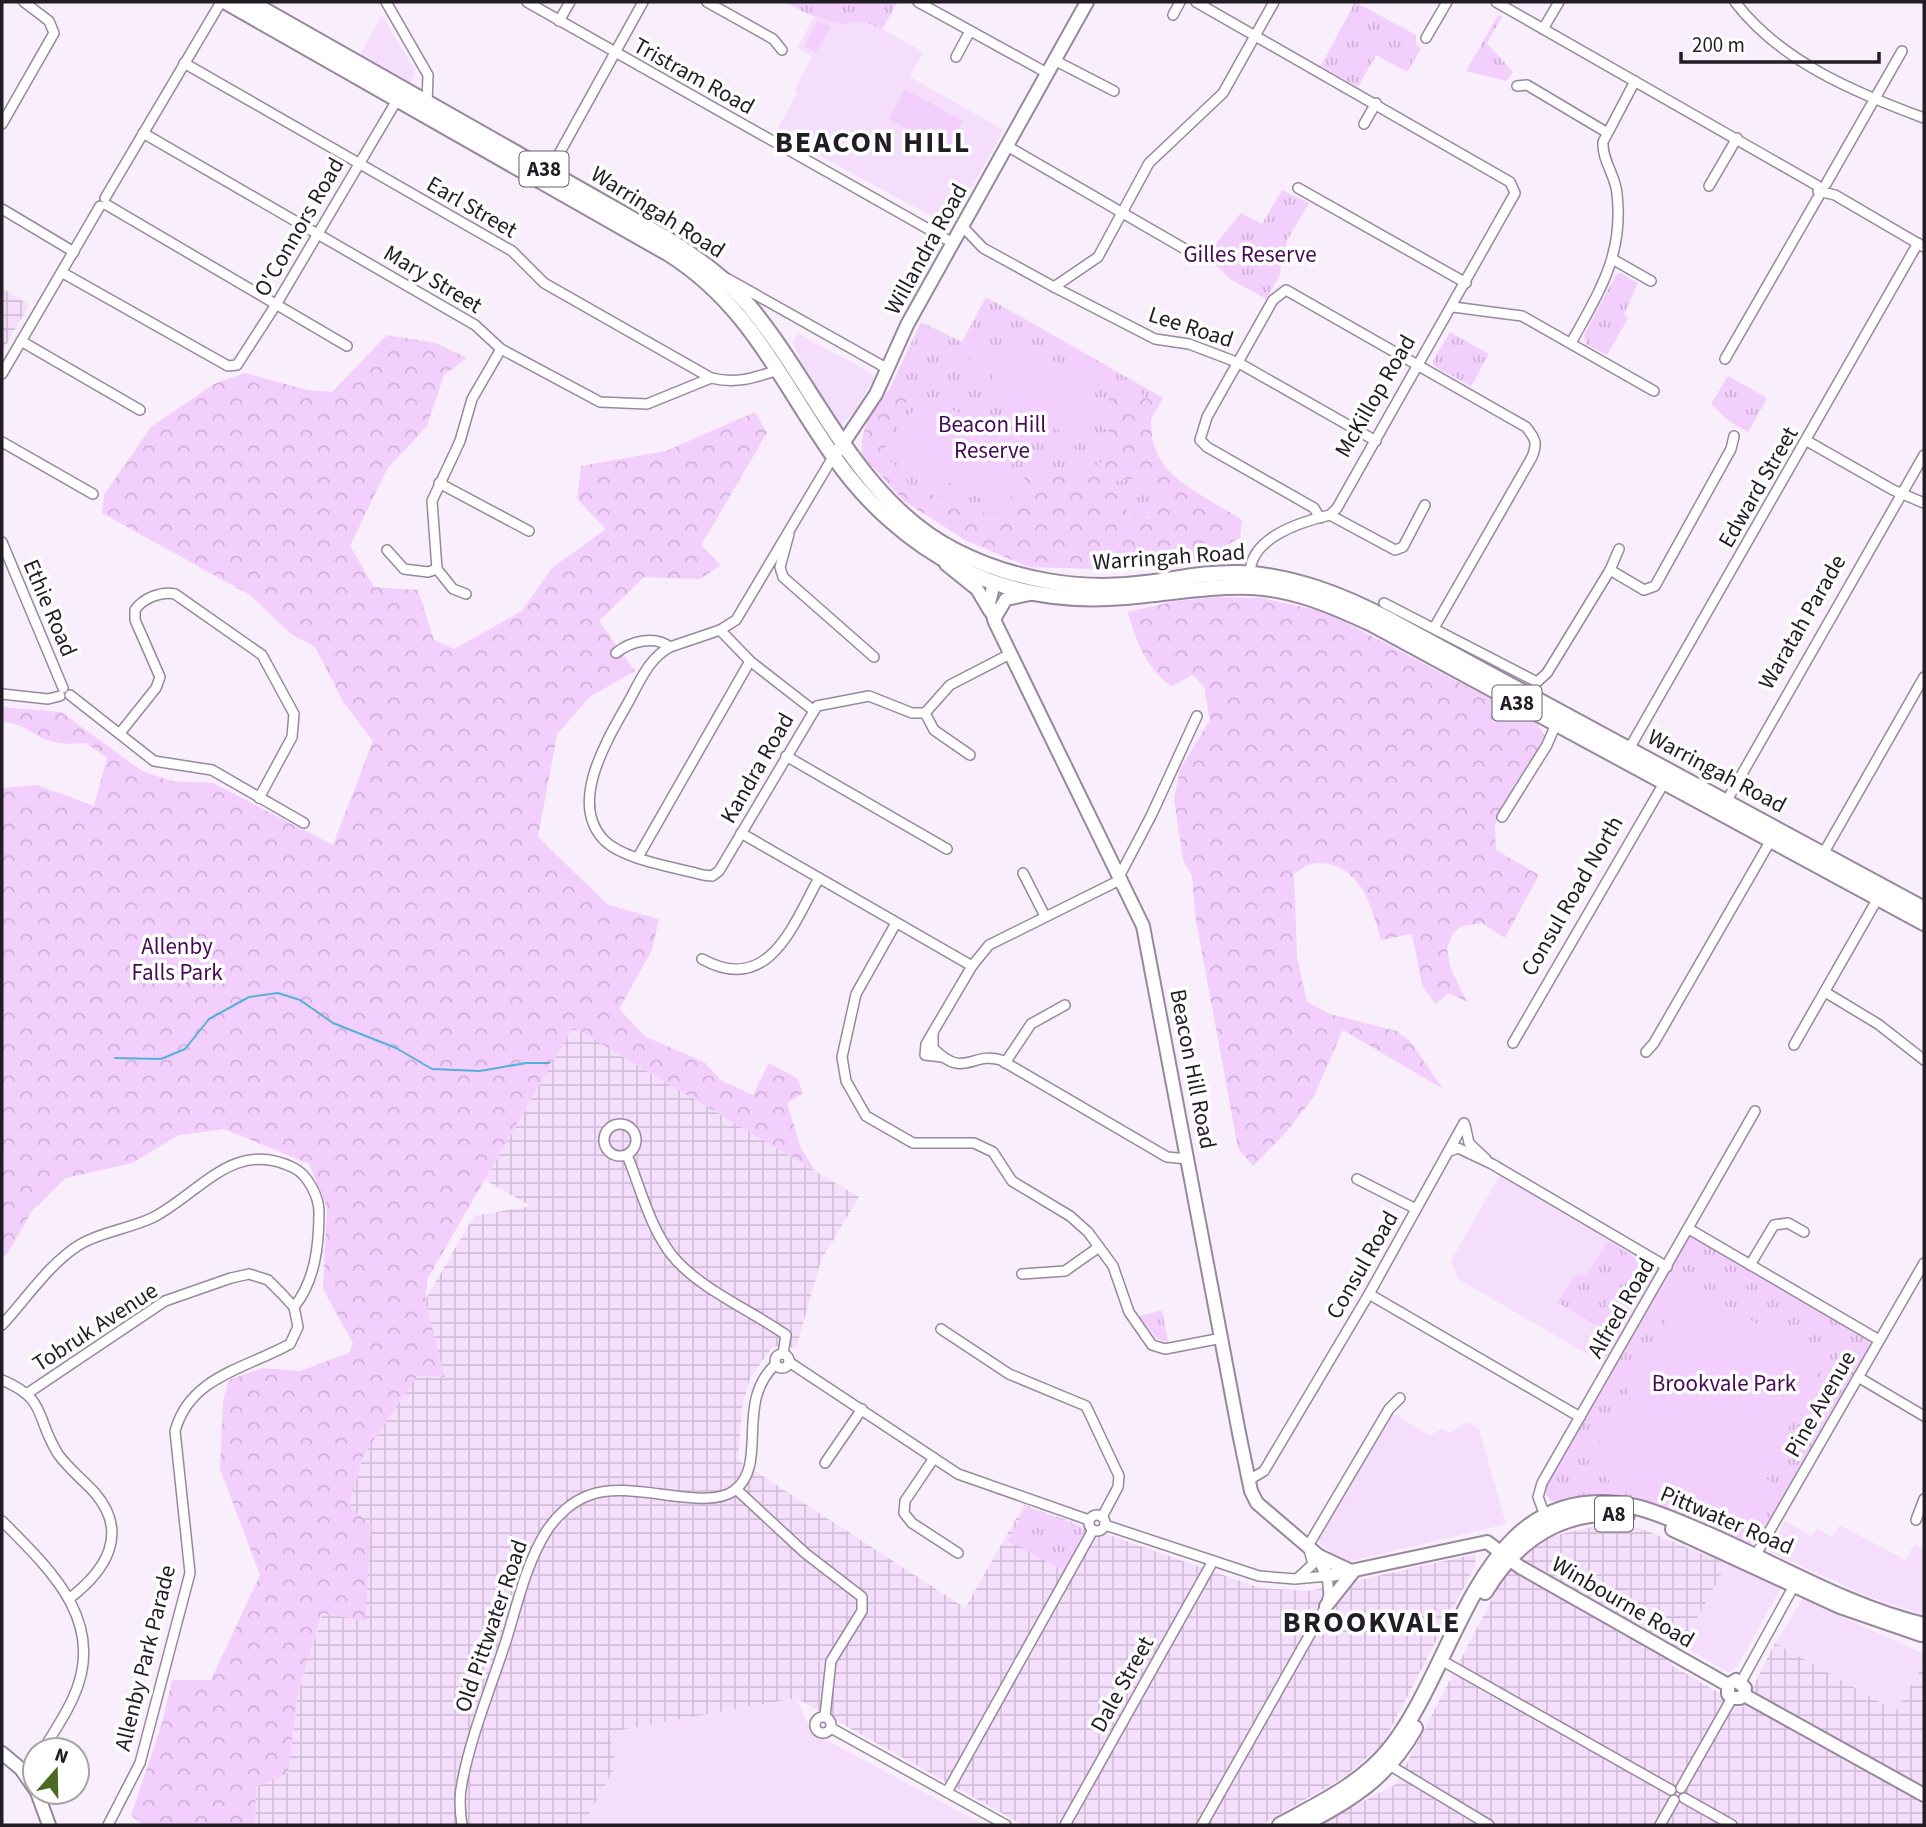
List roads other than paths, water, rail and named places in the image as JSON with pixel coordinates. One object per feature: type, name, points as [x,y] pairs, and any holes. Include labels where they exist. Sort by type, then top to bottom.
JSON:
[{"type":"highway","name":"Warringah Road","points":[[223,2],[692,269],[741,315],[834,457],[868,499],[894,523],[940,557],[997,576],[1034,593],[1102,599],[1250,580],[1289,579],[1346,598],[1504,673],[1629,749],[1667,777]]},
{"type":"highway","name":"Warringah Road","points":[[250,2],[664,237],[712,271],[761,322],[842,443],[880,490],[928,534],[997,576],[1098,586],[1204,574],[1250,580],[1299,595],[1372,624],[1556,724],[1823,854],[1921,910]]},
{"type":"highway","name":"Warringah Road","points":[[1723,807],[1771,840],[1878,898],[1921,910]]},
{"type":"highway","name":"Pittwater Road","points":[[1280,1825],[1349,1787],[1385,1762],[1505,1555],[1524,1528],[1548,1521],[1570,1507],[1596,1503],[1637,1507],[1797,1580],[1924,1625]]},
{"type":"highway","name":"Pittwater Road","points":[[1302,1825],[1356,1796],[1385,1762],[1409,1740],[1505,1555]]},
{"type":"highway","name":"Pittwater Road","points":[[1797,1580],[1882,1623],[1924,1635]]},
{"type":"main road","name":"Willandra Road","points":[[834,457],[876,394],[907,325],[1083,4]]},
{"type":"main road","name":"Warringah Road","points":[[940,557],[977,589],[992,615]]},
{"type":"main road","points":[[992,615],[997,576]]},
{"type":"main road","points":[[992,615],[1006,599],[1034,593]]},
{"type":"main road","name":"Beacon Hill Road","points":[[992,615],[1143,926],[1249,1480],[1257,1503],[1319,1556],[1327,1576]]},
{"type":"main road","points":[[1327,1576],[1477,1542],[1487,1542],[1505,1555]]},
{"type":"main road","name":"Winbourne Road","points":[[1505,1555],[1736,1690],[1924,1795]]},
{"type":"main road","points":[[1319,1556],[1353,1572]]},
{"type":"main road","points":[[1326,1606],[1353,1572]]},
{"type":"main road","points":[[2,1753],[21,1770]]},
{"type":"main road","points":[[42,1806],[49,1825]]},
{"type":"street","points":[[2,124],[54,33],[49,21],[24,2]]},
{"type":"street","points":[[2,373],[223,2]]},
{"type":"street","points":[[386,2],[428,75],[428,104]]},
{"type":"street","name":"Tristram Road","points":[[527,2],[953,243]]},
{"type":"street","points":[[559,21],[570,2]]},
{"type":"street","points":[[549,172],[643,2]]},
{"type":"street","points":[[707,2],[773,40],[782,50]]},
{"type":"street","points":[[918,2],[1047,73]]},
{"type":"street","points":[[1173,15],[1180,2]]},
{"type":"street","points":[[1196,2],[1376,103],[1364,124]]},
{"type":"street","points":[[1054,287],[1098,257],[1155,155],[1223,93],[1273,2]]},
{"type":"street","points":[[1426,38],[1447,2]]},
{"type":"street","points":[[1496,2],[1921,245]]},
{"type":"street","points":[[1543,29],[1559,2]]},
{"type":"street","points":[[1735,2],[1801,60],[1875,101],[1924,118]]},
{"type":"street","points":[[956,57],[970,31]]},
{"type":"street","points":[[1726,359],[1902,51]]},
{"type":"street","points":[[1054,60],[1114,91]]},
{"type":"street","name":"Earl Street","points":[[184,64],[512,251],[544,283],[711,378],[729,382],[748,380],[778,370]]},
{"type":"street","points":[[1571,343],[1614,260],[1619,213],[1616,186],[1603,148],[1606,132],[1635,81]]},
{"type":"street","points":[[1517,86],[1527,85],[1606,132]]},
{"type":"street","name":"O'Connors Road","points":[[63,273],[228,366],[237,365],[278,303],[397,100]]},
{"type":"street","name":"McKillop Road","points":[[1330,515],[1376,441],[1515,193],[1510,182],[1376,103]]},
{"type":"street","name":"Mary Street","points":[[143,133],[475,325],[502,349],[600,402],[647,404],[711,378]]},
{"type":"street","points":[[1709,186],[1737,138]]},
{"type":"street","points":[[1007,146],[1189,252],[1202,250]]},
{"type":"street","points":[[1298,188],[1466,283]]},
{"type":"street","points":[[104,203],[348,345]]},
{"type":"street","points":[[2,209],[74,252]]},
{"type":"street","name":"Lee Road","points":[[962,226],[983,248],[1054,287],[1155,339],[1189,344],[1239,363],[1376,441]]},
{"type":"street","name":"Edward Street","points":[[1629,749],[1921,245]]},
{"type":"street","points":[[1614,260],[1651,281]]},
{"type":"street","points":[[712,271],[775,303],[786,313],[888,369]]},
{"type":"street","points":[[1320,517],[1314,508],[1207,447],[1200,440],[1207,417],[1273,300],[1286,290],[1526,427],[1536,442],[1532,457],[1434,628]]},
{"type":"street","points":[[1452,307],[1522,316],[1654,391]]},
{"type":"street","points":[[21,341],[140,410]]},
{"type":"street","points":[[466,594],[453,589],[437,569],[432,511],[439,483],[460,441],[472,400],[502,349]]},
{"type":"street","points":[[1619,549],[1610,570],[1644,590],[1655,586],[1731,449],[1734,436]]},
{"type":"street","points":[[1807,441],[1924,503]]},
{"type":"street","points":[[2,442],[93,494]]},
{"type":"street","name":"Waratah Parade","points":[[1723,807],[1924,455]]},
{"type":"street","points":[[750,661],[639,857],[617,850],[597,832],[590,807],[592,783],[600,754],[657,655],[670,647],[720,630],[736,620],[834,457]]},
{"type":"street","points":[[439,483],[529,531]]},
{"type":"street","points":[[1250,580],[1252,557],[1263,543],[1320,517],[1330,515],[1395,550],[1403,547],[1425,505]]},
{"type":"street","points":[[789,528],[780,567],[783,578],[874,657]]},
{"type":"street","name":"Ethie Road","points":[[2,542],[64,693]]},
{"type":"street","points":[[387,550],[404,569],[428,572],[437,569]]},
{"type":"street","name":"Warringah Road","points":[[1384,603],[1434,628],[1504,673],[1540,681],[1610,570]]},
{"type":"street","points":[[120,733],[156,688],[160,677],[135,620],[135,610],[147,599],[166,593],[175,594],[262,655],[294,714],[292,737],[259,798]]},
{"type":"street","points":[[720,630],[750,661],[813,710]]},
{"type":"street","points":[[616,653],[629,644],[645,641],[670,647]]},
{"type":"street","points":[[970,755],[934,730],[925,713],[950,685],[1010,654]]},
{"type":"street","points":[[1823,854],[1924,677]]},
{"type":"street","points":[[2,694],[48,699],[64,693],[154,761],[167,765],[206,768],[304,823]]},
{"type":"street","name":"Kandra Road","points":[[639,857],[708,876],[716,874],[813,710],[827,702],[869,696],[912,713],[925,713]]},
{"type":"street","points":[[1188,1159],[1167,1157],[1005,1063],[988,1058],[959,1065],[944,1058],[932,1046],[933,1034],[972,966],[995,941],[1121,877],[1197,716]]},
{"type":"street","points":[[1502,817],[1547,745],[1556,724]]},
{"type":"street","points":[[786,756],[947,849]]},
{"type":"street","name":"Consul Road North","points":[[1513,1043],[1667,777]]},
{"type":"street","points":[[741,833],[972,966]]},
{"type":"street","points":[[1646,1052],[1771,840]]},
{"type":"street","points":[[1023,873],[1045,916]]},
{"type":"street","points":[[702,959],[734,969],[756,966],[767,960],[780,945],[819,878]]},
{"type":"street","points":[[1794,1045],[1878,898]]},
{"type":"street","points":[[896,923],[856,994],[842,1057],[846,1081],[866,1116],[879,1126],[913,1143],[974,1143],[989,1149],[1012,1181],[1077,1221],[1099,1247],[1116,1271],[1129,1312],[1152,1345],[1165,1349],[1222,1338]]},
{"type":"street","points":[[1825,992],[1878,1024],[1924,1060]]},
{"type":"street","points":[[1005,1063],[1031,1024],[1065,1005]]},
{"type":"street","name":"Alfred Road","points":[[1548,1521],[1538,1497],[1542,1483],[1755,1111]]},
{"type":"street","name":"Consul Road","points":[[1249,1480],[1264,1471],[1464,1123],[1469,1143],[1492,1164]]},
{"type":"street","points":[[1449,1152],[1458,1148],[1492,1164],[1667,1267]]},
{"type":"street","points":[[627,1155],[655,1226],[673,1256],[700,1279],[786,1335],[786,1358]]},
{"type":"street","points":[[2,1325],[64,1256],[80,1244],[152,1218],[217,1174],[251,1158],[277,1160],[302,1173],[319,1203],[319,1228],[311,1279],[307,1290],[294,1307]]},
{"type":"street","points":[[1357,1179],[1416,1209]]},
{"type":"street","points":[[1750,1265],[1774,1225],[1788,1223],[1804,1232]]},
{"type":"street","points":[[1689,1229],[1879,1340]]},
{"type":"street","points":[[1022,1275],[1065,1271],[1099,1247]]},
{"type":"street","name":"Pine Avenue","points":[[1753,1561],[1924,1263]]},
{"type":"street","name":"Tobruk Avenue","points":[[29,1393],[165,1301],[231,1278],[249,1275],[268,1280],[294,1307]]},
{"type":"street","points":[[1368,1294],[1580,1417]]},
{"type":"street","name":"Allenby Park Parade","points":[[108,1825],[140,1763],[190,1573],[175,1431],[180,1413],[199,1390],[223,1374],[290,1344],[298,1327],[294,1307]]},
{"type":"street","points":[[941,1329],[1009,1374],[1086,1406],[1119,1476],[1118,1487],[1101,1530],[1093,1530]]},
{"type":"street","points":[[825,1716],[831,1661],[862,1611],[862,1597],[805,1553],[736,1489],[749,1468],[751,1417],[756,1397],[766,1375],[776,1364],[776,1357],[786,1358],[934,1458],[975,1481],[1089,1520],[1093,1530]]},
{"type":"street","points":[[1858,1377],[1924,1416]]},
{"type":"street","points":[[2,1381],[29,1393],[58,1454],[97,1496],[108,1517],[111,1537],[104,1566],[70,1598]]},
{"type":"street","points":[[1295,1579],[1313,1564],[1308,1546],[1389,1409],[1400,1398]]},
{"type":"street","points":[[825,1463],[862,1409]]},
{"type":"street","points":[[934,1458],[905,1501],[904,1513],[912,1523],[958,1553]]},
{"type":"street","name":"Old Pittwater Road","points":[[462,1825],[462,1784],[529,1571],[547,1530],[571,1504],[598,1492],[634,1489],[711,1498],[725,1496],[736,1489]]},
{"type":"street","points":[[1916,1520],[1924,1499]]},
{"type":"street","points":[[1089,1520],[1095,1515],[1104,1521],[1259,1576],[1295,1579],[1327,1576],[1329,1594],[1326,1606],[1202,1825]]},
{"type":"street","points":[[2,1521],[40,1559],[70,1598],[81,1625],[83,1670],[73,1698],[51,1736]]},
{"type":"street","points":[[947,1792],[1093,1530]]},
{"type":"street","name":"Dale Street","points":[[1065,1825],[1213,1561]]},
{"type":"street","points":[[1660,1825],[1797,1580]]},
{"type":"street","points":[[1448,1664],[1732,1825]]},
{"type":"street","points":[[825,1716],[816,1720],[816,1728],[823,1733],[831,1728]]},
{"type":"street","points":[[825,1716],[831,1721],[831,1728]]},
{"type":"street","points":[[831,1728],[1006,1825]]},
{"type":"street","points":[[1385,1762],[1489,1825]]},
{"type":"waterway","points":[[115,1058],[161,1059],[185,1049],[209,1019],[249,997],[278,993],[300,1000],[333,1023],[396,1048],[432,1069],[480,1071],[526,1063],[549,1063]]},
{"type":"district","name":"BEACON HILL","points":[[873,142]]},
{"type":"district","name":"BROOKVALE","points":[[1372,1622]]},
{"type":"park label","name":"Gilles Reserve","points":[[1250,254]]},
{"type":"park label","name":"Beacon Hill Reserve","points":[[992,437]]},
{"type":"park label","name":"Allenby Falls Park","points":[[177,959]]},
{"type":"park label","name":"Brookvale Park","points":[[1724,1383]]}]
